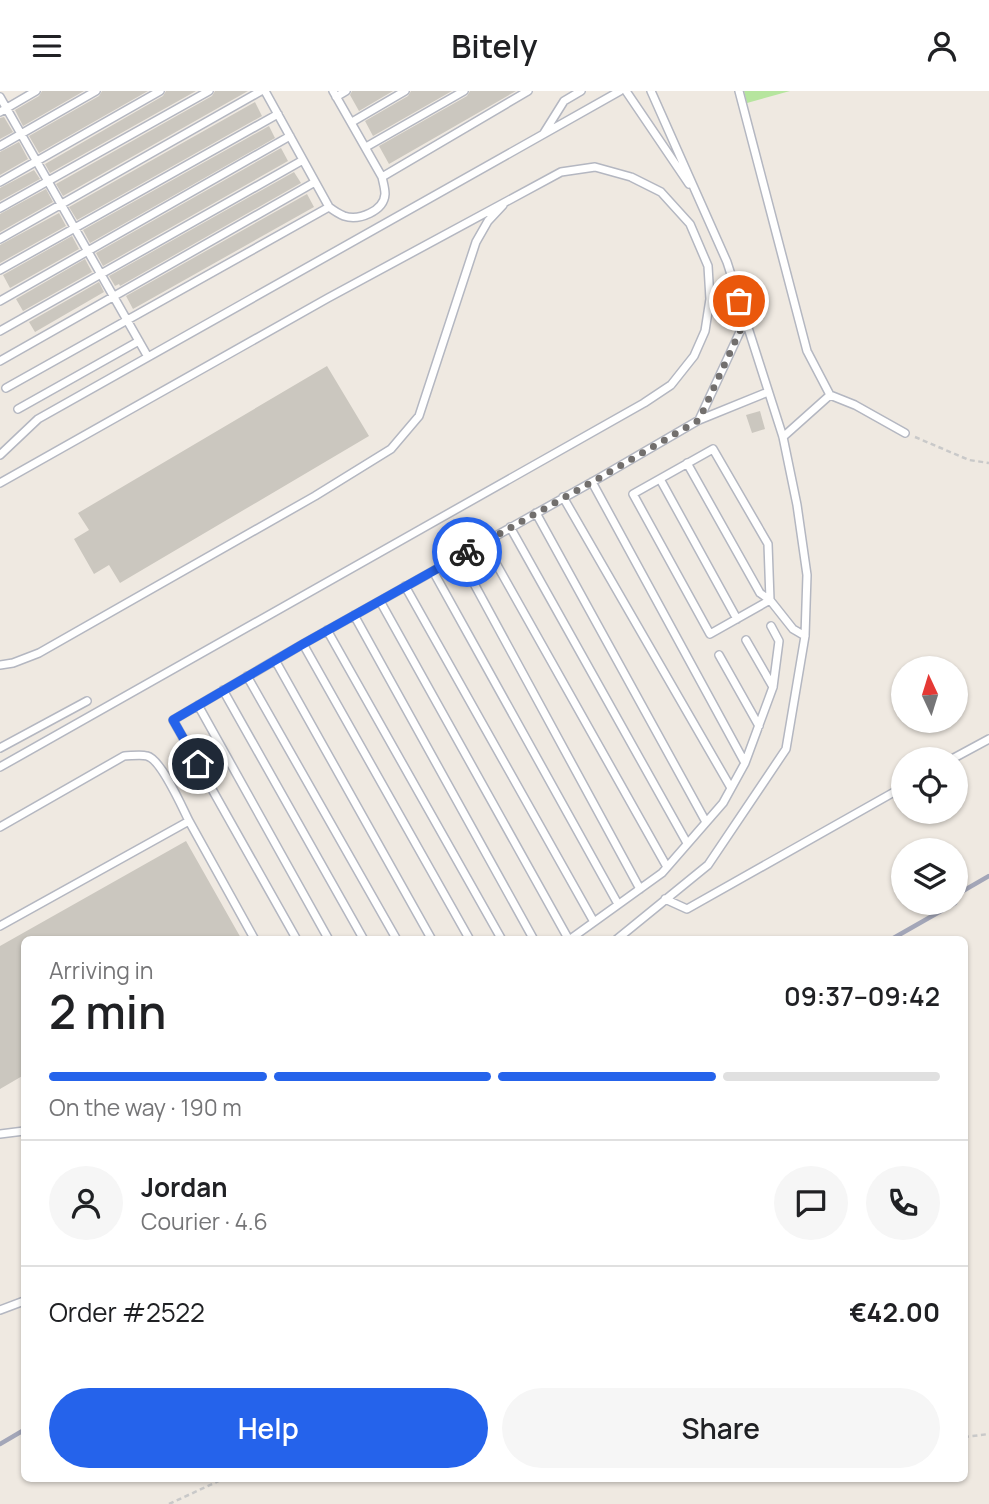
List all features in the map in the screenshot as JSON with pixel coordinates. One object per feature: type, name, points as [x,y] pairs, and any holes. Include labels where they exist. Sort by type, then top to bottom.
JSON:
[{"type":"lane","points":[[3,110],[36,91]]},
{"type":"lane","points":[[0,146],[96,91]]},
{"type":"lane","points":[[0,182],[160,91]]},
{"type":"lane","points":[[0,208],[209,91]]},
{"type":"lane","points":[[0,239],[263,91],[329,207],[343,216],[361,216],[371,212],[383,202],[385,192],[382,177],[335,94],[346,91]]},
{"type":"lane","points":[[352,122],[405,91]]},
{"type":"lane","points":[[366,147],[464,91]]},
{"type":"lane","points":[[382,177],[528,91]]},
{"type":"lane","points":[[544,133],[564,101],[581,91]]},
{"type":"lane","points":[[0,455],[38,419],[620,91]]},
{"type":"lane","points":[[626,91],[700,199]]},
{"type":"lane","points":[[621,936],[708,865],[786,749],[804,636],[807,575],[797,505],[782,437],[727,262],[652,91]]},
{"type":"lane","points":[[739,91],[807,351],[830,395],[855,405],[905,433]]},
{"type":"lane","points":[[0,97],[3,110],[37,161],[148,357]]},
{"type":"lane","points":[[0,270],[278,114]]},
{"type":"lane","points":[[0,301],[290,136]]},
{"type":"lane","points":[[0,331],[303,160]]},
{"type":"lane","points":[[0,484],[328,298],[561,171],[595,167],[631,177],[661,192],[690,223],[708,266],[710,299],[705,331],[694,356],[671,385],[644,403],[0,767]]},
{"type":"lane","points":[[0,361],[315,182]]},
{"type":"lane","points":[[0,665],[39,653],[315,496],[391,449],[419,416],[476,242],[488,222],[508,200]]},
{"type":"lane","points":[[6,388],[329,207]]},
{"type":"lane","points":[[699,420],[745,320]]},
{"type":"lane","points":[[18,409],[139,341]]},
{"type":"lane","points":[[294,936],[173,720],[699,420],[768,391]]},
{"type":"lane","points":[[782,437],[830,395]]},
{"type":"lane","points":[[713,449],[768,544],[770,600],[710,634],[633,494],[713,449]]},
{"type":"lane","points":[[687,463],[760,593],[770,600],[793,629],[804,636]]},
{"type":"lane","points":[[660,479],[737,619]]},
{"type":"lane","points":[[592,482],[745,763]]},
{"type":"lane","points":[[563,498],[731,788]]},
{"type":"lane","points":[[536,513],[706,822]]},
{"type":"lane","points":[[510,527],[687,843]]},
{"type":"lane","points":[[484,542],[667,867]]},
{"type":"lane","points":[[459,556],[640,889]]},
{"type":"lane","points":[[433,571],[618,904]]},
{"type":"lane","points":[[405,586],[594,922]]},
{"type":"lane","points":[[380,601],[567,936]]},
{"type":"lane","points":[[354,615],[532,936]]},
{"type":"lane","points":[[575,936],[662,873],[723,803],[745,763],[773,687],[779,641],[771,626]]},
{"type":"lane","points":[[327,630],[500,936]]},
{"type":"lane","points":[[746,640],[773,687]]},
{"type":"lane","points":[[303,644],[468,936]]},
{"type":"lane","points":[[719,655],[759,726]]},
{"type":"lane","points":[[275,660],[430,936]]},
{"type":"lane","points":[[247,676],[395,936]]},
{"type":"lane","points":[[223,690],[363,936]]},
{"type":"lane","points":[[0,748],[87,701]]},
{"type":"lane","points":[[198,705],[327,936]]},
{"type":"lane","points":[[968,750],[989,739]]},
{"type":"lane","points":[[0,827],[124,756],[149,756],[158,764],[253,936]]},
{"type":"lane","points":[[666,899],[687,909],[891,794]]},
{"type":"lane","points":[[0,926],[189,821]]},
{"type":"lane","points":[[0,1134],[21,1131]]},
{"type":"lane","points":[[0,1310],[21,1302]]},
{"type":"path","points":[[905,433],[969,460],[989,463]]},
{"type":"path","points":[[968,1437],[989,1434]]},
{"type":"path","points":[[169,1504],[217,1482]]},
{"type":"green space","points":[[744,91],[790,91],[747,103]]},
{"type":"building","points":[[42,91],[84,91],[23,126],[15,110],[39,96]]},
{"type":"building","points":[[102,91],[148,91],[39,153],[29,136],[99,96]]},
{"type":"building","points":[[166,91],[196,91],[50,173],[45,164],[163,96]]},
{"type":"building","points":[[215,91],[248,91],[63,196],[56,184],[212,96]]},
{"type":"building","points":[[352,91],[393,91],[359,111],[350,95]]},
{"type":"building","points":[[411,91],[452,91],[373,136],[365,121],[408,96]]},
{"type":"building","points":[[470,91],[516,91],[389,164],[379,146],[467,96]]},
{"type":"building","points":[[255,102],[262,116],[77,220],[69,207]]},
{"type":"building","points":[[4,117],[13,132],[0,139],[0,118]]},
{"type":"building","points":[[269,126],[275,138],[90,243],[83,230]]},
{"type":"building","points":[[19,142],[28,159],[0,175],[0,152]]},
{"type":"building","points":[[281,148],[288,161],[103,266],[96,253]]},
{"type":"building","points":[[34,170],[40,179],[0,201],[0,188]]},
{"type":"building","points":[[294,172],[301,183],[120,286],[115,286],[109,276]]},
{"type":"building","points":[[46,189],[53,202],[0,232],[0,214]]},
{"type":"building","points":[[307,194],[314,207],[133,309],[126,296]]},
{"type":"building","points":[[59,213],[66,226],[0,263],[0,245]]},
{"type":"building","points":[[72,236],[79,249],[10,288],[3,275]]},
{"type":"building","points":[[85,259],[92,272],[23,311],[16,299]]},
{"type":"building","points":[[99,282],[104,292],[35,332],[29,322]]},
{"type":"building","points":[[327,366],[369,436],[120,583],[109,565],[94,574],[74,539],[89,530],[78,513]]},
{"type":"building","points":[[760,411],[765,429],[752,433],[746,415]]},
{"type":"building","points":[[186,841],[240,936],[21,936],[21,1077],[0,1089],[0,946]]},
{"type":"railway","points":[[968,888],[989,876]]},
{"type":"railway","points":[[897,936],[934,915]]},
{"type":"railway","points":[[0,1444],[21,1432]]},
{"type":"way so far","points":[[467,552],[699,420],[745,320],[739,301]]},
{"type":"route","points":[[198,764],[173,720],[467,552]]}]
